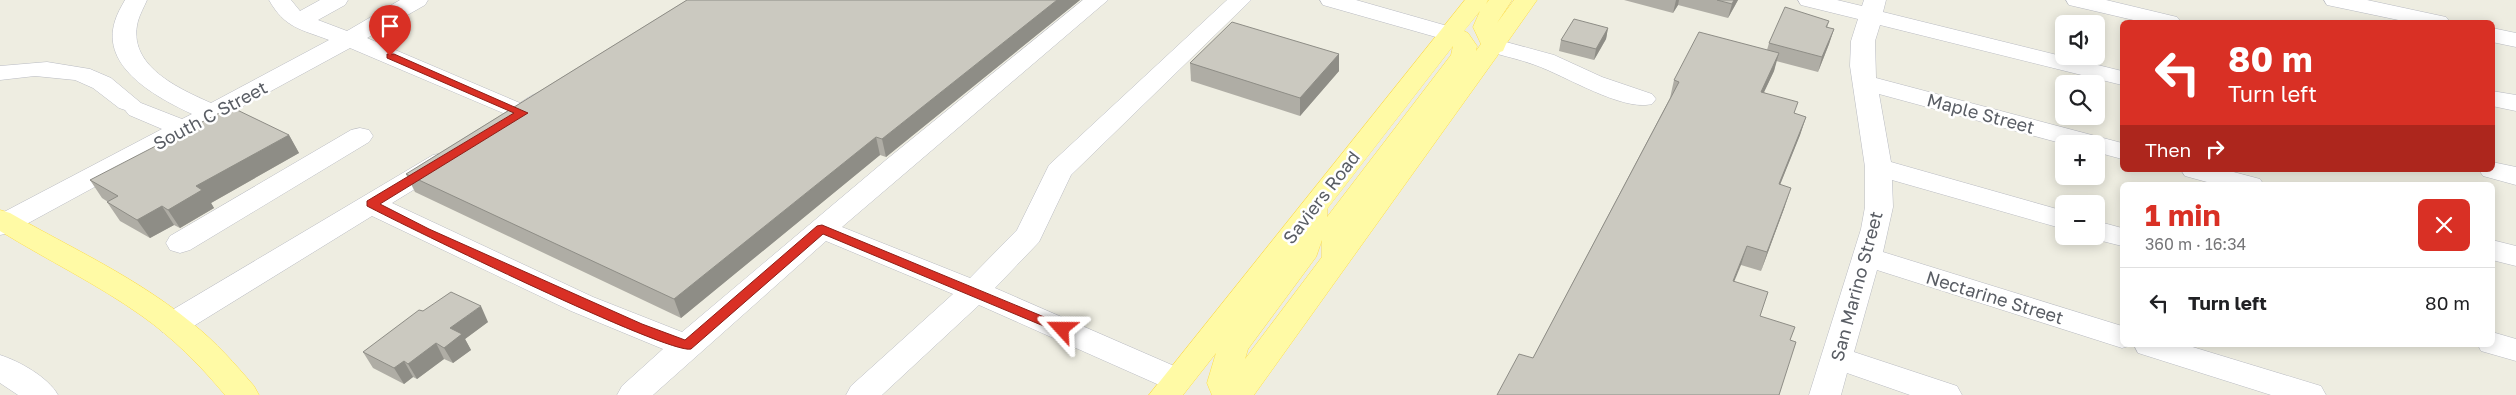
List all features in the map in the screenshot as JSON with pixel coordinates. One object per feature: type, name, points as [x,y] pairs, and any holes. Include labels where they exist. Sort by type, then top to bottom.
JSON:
[{"type":"main road","name":"Saviers Road","points":[[1175,390],[1316,204],[1477,0]]},
{"type":"main road","points":[[1494,46],[1485,35],[1483,27],[1488,16],[1500,0]]},
{"type":"main road","points":[[1236,395],[1526,0]]},
{"type":"main road","points":[[1336,259],[1336,223],[1422,112],[1463,55],[1465,46],[1460,38],[1450,34]]},
{"type":"main road","points":[[1228,395],[1223,383],[1233,346],[1306,250],[1316,204]]},
{"type":"main road","points":[[2,223],[123,290],[173,324],[214,360],[243,395]]},
{"type":"street","points":[[136,0],[129,11],[125,29],[126,43],[131,60],[142,74],[161,89],[213,114]]},
{"type":"street","points":[[280,0],[287,12],[299,21],[349,40],[522,113]]},
{"type":"street","points":[[299,21],[337,0]]},
{"type":"street","name":"South C Street","points":[[2,223],[184,130],[418,0]]},
{"type":"street","points":[[633,395],[686,346],[822,229],[1097,0]]},
{"type":"street","points":[[862,395],[975,291],[1029,235],[1059,171],[1240,0]]},
{"type":"street","points":[[1331,0],[1450,34]]},
{"type":"street","points":[[1809,0],[1873,7],[2120,77]]},
{"type":"street","points":[[2077,0],[2156,13]]},
{"type":"street","points":[[2336,0],[2429,20]]},
{"type":"street","name":"San Marino Street","points":[[1826,395],[1879,207],[1878,167],[1862,66],[1863,42],[1873,7]]},
{"type":"street","points":[[2495,36],[2516,40]]},
{"type":"street","points":[[1494,46],[1545,60],[1593,82],[1642,99]]},
{"type":"street","points":[[0,73],[25,68],[62,70],[94,78],[133,106],[184,130]]},
{"type":"street","name":"Maple Street","points":[[1866,83],[2062,135]]},
{"type":"street","points":[[492,131],[565,85]]},
{"type":"street","points":[[2495,99],[2516,104]]},
{"type":"street","points":[[180,243],[360,136]]},
{"type":"street","name":"Maple Street","points":[[2105,146],[2120,150]]},
{"type":"street","points":[[173,324],[461,150]]},
{"type":"street","points":[[1878,167],[2055,217]]},
{"type":"street","points":[[2495,171],[2516,176]]},
{"type":"street","points":[[2201,172],[2239,182]]},
{"type":"street","points":[[371,204],[582,304],[686,346]]},
{"type":"street","points":[[822,229],[975,291],[1175,390]]},
{"type":"street","points":[[2105,232],[2120,236]]},
{"type":"street","points":[[2495,251],[2516,256]]},
{"type":"street","name":"Nectarine Street","points":[[1866,257],[2120,336]]},
{"type":"street","points":[[2495,344],[2516,350]]},
{"type":"street","points":[[2155,347],[2310,395]]},
{"type":"street","points":[[1837,358],[1946,395]]},
{"type":"street","points":[[0,367],[42,395]]},
{"type":"building","points":[[687,0],[1057,0],[882,139],[876,137],[674,299],[406,174]]},
{"type":"building","points":[[1717,0],[1734,0],[1732,4]]},
{"type":"building","points":[[1785,7],[1829,21],[1826,27],[1834,29],[1822,57],[1769,43]]},
{"type":"building","points":[[1574,19],[1608,28],[1596,49],[1561,40]]},
{"type":"building","points":[[1232,22],[1339,54],[1300,98],[1190,63]]},
{"type":"building","points":[[1699,32],[1779,53],[1761,92],[1798,102],[1794,113],[1806,117],[1779,184],[1791,188],[1767,252],[1747,246],[1733,281],[1768,292],[1760,316],[1795,327],[1790,340],[1796,342],[1779,395],[1497,395],[1519,354],[1533,358],[1679,82],[1674,80]]},
{"type":"building","points":[[231,107],[289,135],[196,186],[202,190],[168,210],[162,206],[137,220],[107,202],[118,196],[90,180]]},
{"type":"building","points":[[451,292],[481,306],[450,328],[462,334],[444,348],[436,343],[408,364],[404,361],[394,368],[363,352],[419,310],[423,311]]},
{"type":"route","points":[[390,56],[522,113],[371,204],[425,232],[638,328],[686,346],[822,229],[975,291],[1062,329]]}]
